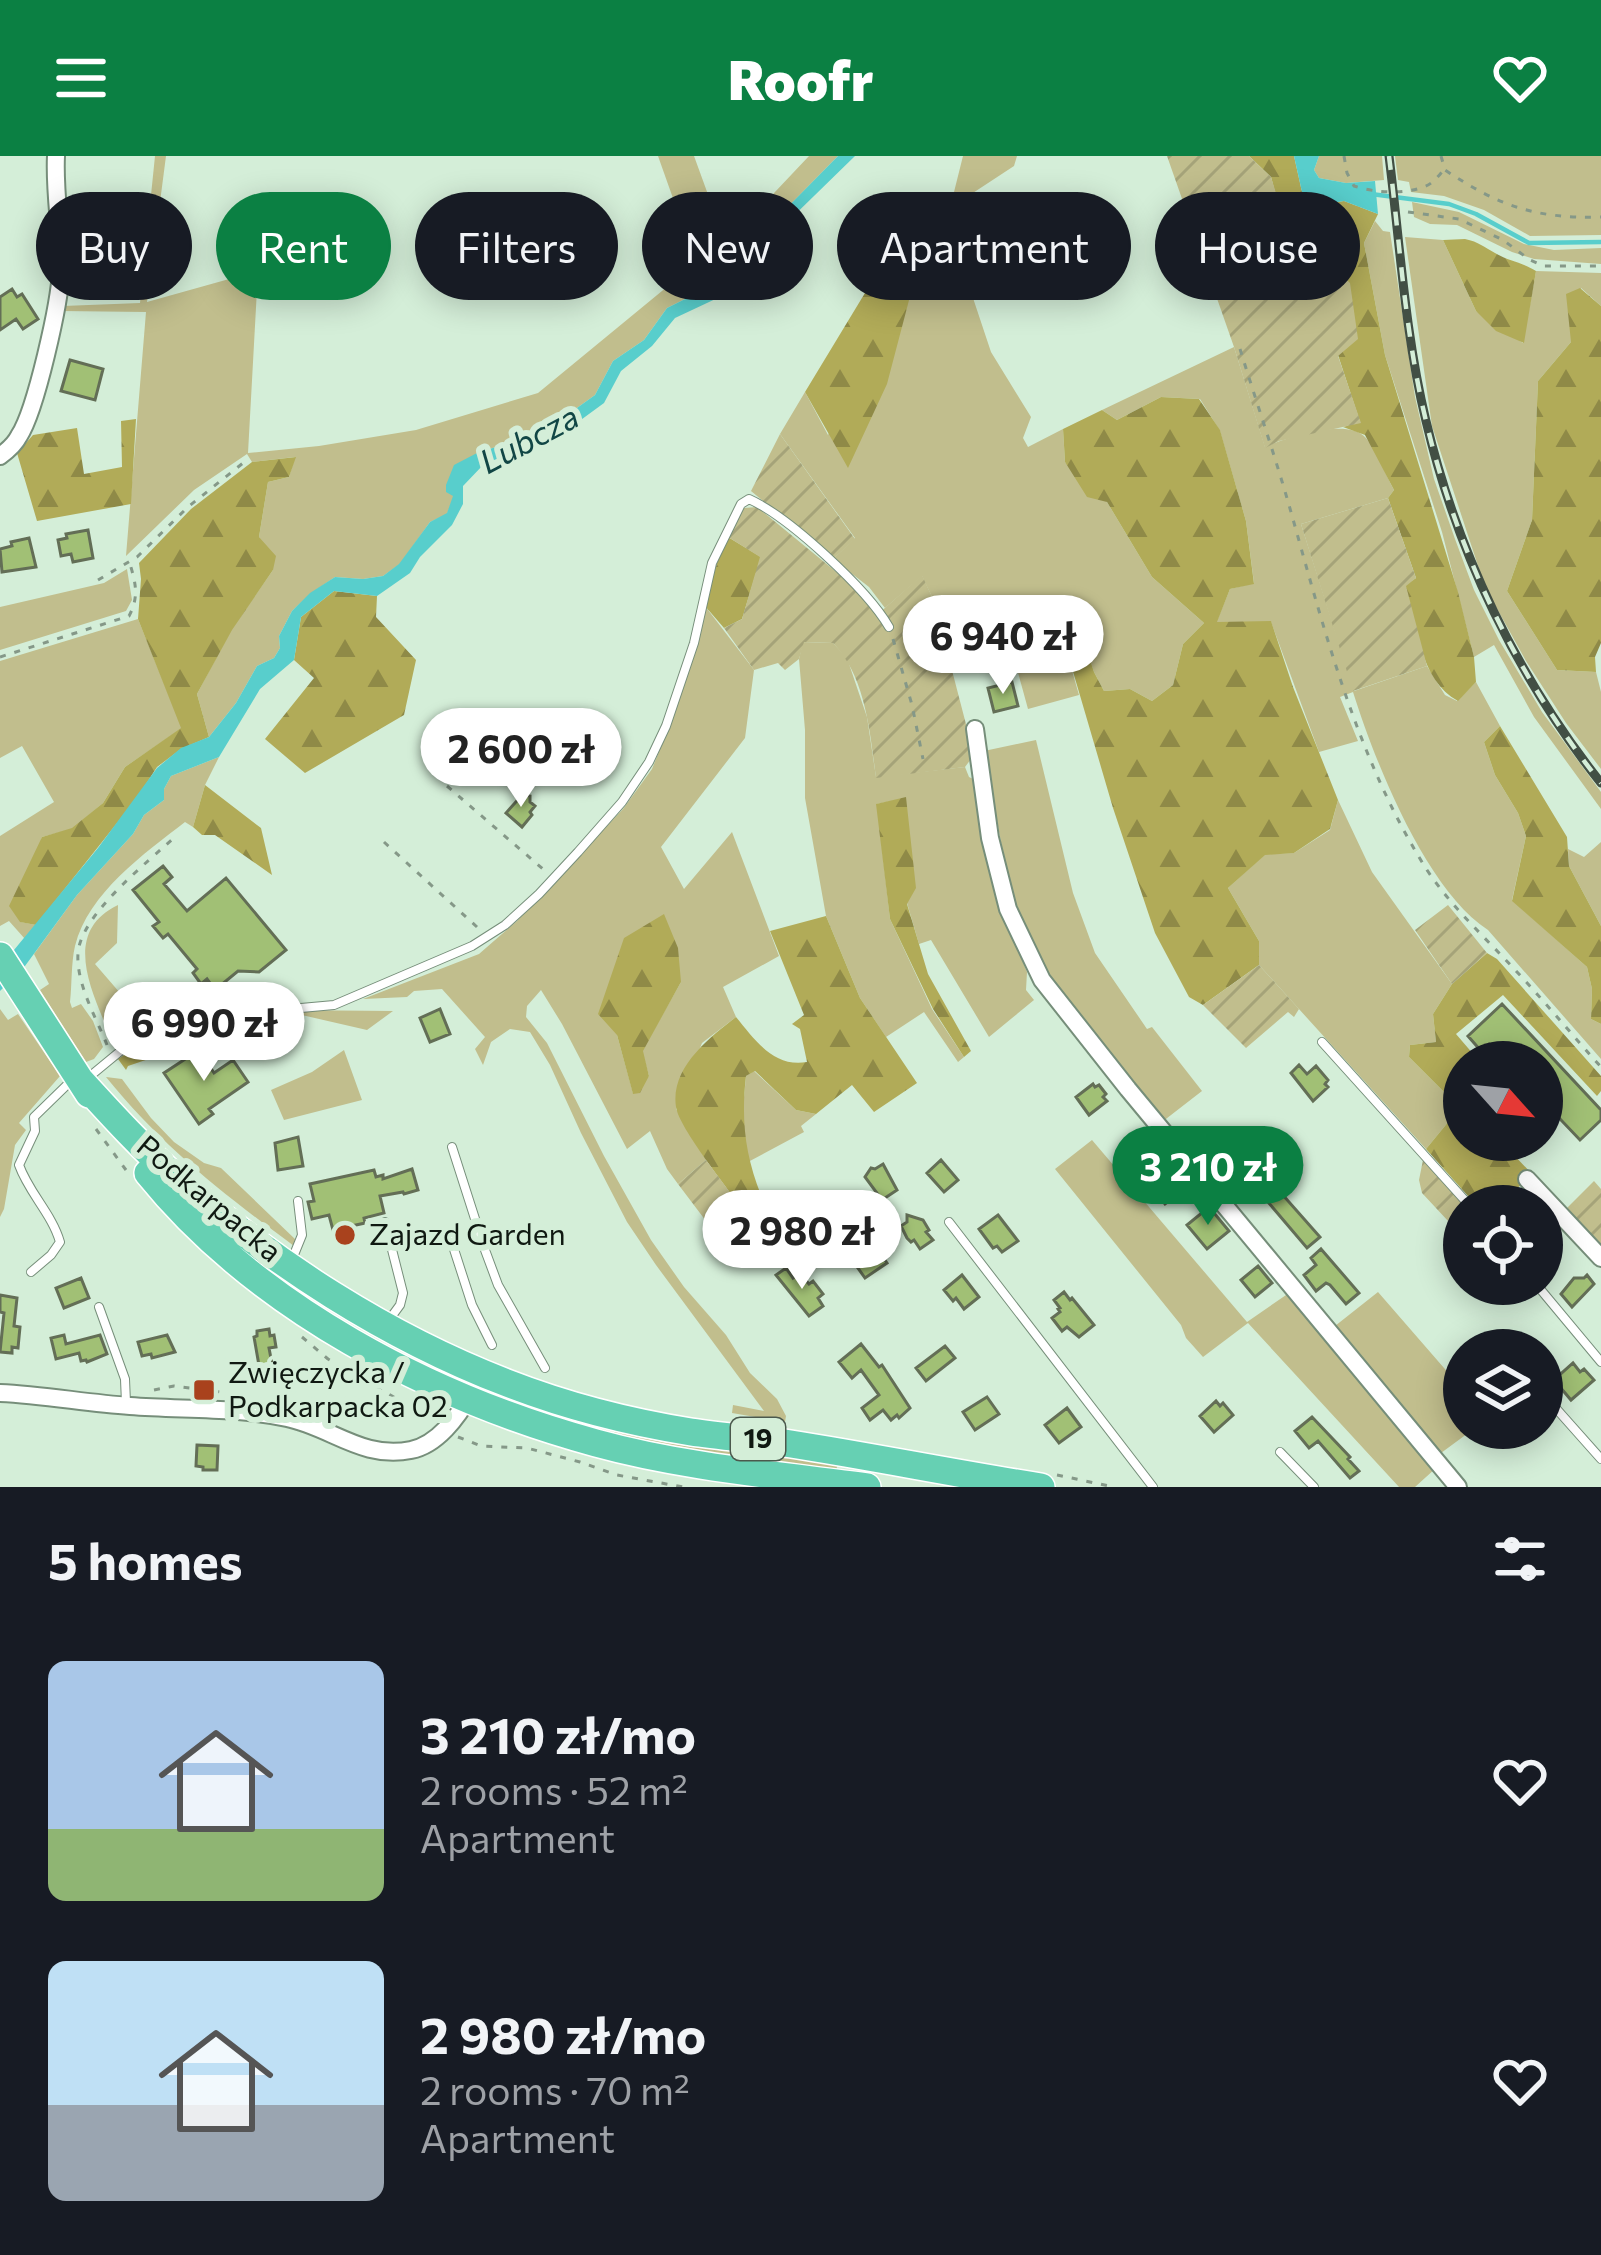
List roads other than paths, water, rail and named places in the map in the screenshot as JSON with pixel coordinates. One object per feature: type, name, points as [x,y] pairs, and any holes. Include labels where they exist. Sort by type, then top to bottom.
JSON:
[{"type":"highway","name":"19","points":[[0,956],[80,1078]]},
{"type":"highway","name":"Podkarpacka","points":[[80,1078],[145,1150],[211,1208],[385,1326],[480,1372],[633,1421],[914,1468],[1042,1480]]},
{"type":"highway","name":"Podkarpacka","points":[[80,1078],[112,1129],[158,1186],[224,1252],[371,1353],[468,1399],[597,1444],[661,1458],[867,1487]]},
{"type":"street","points":[[0,456],[20,436],[28,416],[56,307],[61,273],[56,156]]},
{"type":"street","points":[[975,729],[990,838],[1008,909],[1042,980],[1458,1487]]},
{"type":"street","points":[[1527,1180],[1601,1258]]},
{"type":"street","points":[[0,1393],[284,1417],[358,1448],[385,1453],[416,1450],[445,1429],[459,1414],[480,1372]]},
{"type":"lane","points":[[31,1272],[60,1242],[20,1165],[35,1132],[34,1118],[52,1096],[97,1072],[129,1044],[184,1015],[213,1007],[334,1005],[438,962],[505,925],[555,879],[622,802],[649,762],[694,643],[712,563],[741,504],[749,499],[783,520],[852,581],[890,628]]},
{"type":"lane","points":[[1322,1042],[1451,1185]]},
{"type":"lane","points":[[452,1147],[498,1285],[544,1368]]},
{"type":"lane","points":[[273,1288],[302,1235],[298,1201]]},
{"type":"lane","points":[[371,1353],[403,1293],[385,1222]]},
{"type":"lane","points":[[949,1222],[1154,1487]]},
{"type":"lane","points":[[451,1240],[472,1305],[492,1345]]},
{"type":"lane","points":[[1554,1305],[1601,1362]]},
{"type":"lane","points":[[99,1307],[125,1379],[126,1406]]},
{"type":"lane","points":[[1563,1416],[1601,1459]]},
{"type":"lane","points":[[1280,1452],[1314,1487]]},
{"type":"water","points":[[838,156],[855,156],[813,197],[813,192],[802,192]]},
{"type":"water","points":[[1294,156],[1319,156],[1314,170],[1319,178],[1375,181],[1378,214],[1360,207],[1360,192],[1302,192]]},
{"type":"water","points":[[683,300],[713,300],[675,318],[652,346],[621,371],[604,403],[563,433],[484,464],[463,486],[463,504],[452,525],[410,573],[377,596],[334,591],[301,617],[294,660],[260,689],[219,757],[171,776],[164,800],[144,815],[0,991],[0,967],[157,768],[181,748],[209,737],[257,666],[274,658],[292,611],[335,577],[383,576],[399,564],[430,522],[447,513],[453,496],[446,492],[446,485],[454,465],[556,423],[595,395],[613,361],[644,340],[667,308]]},
{"type":"waterway","name":"Lubcza","points":[[1371,194],[1449,204],[1529,243],[1601,242]]},
{"type":"railway","points":[[1389,156],[1419,388],[1455,518],[1517,656],[1601,783]]},
{"type":"place","name":"Zajazd Garden","points":[[345,1235]]},
{"type":"place","name":"Zwięczycka / Podkarpacka 02","points":[[204,1390]]}]
